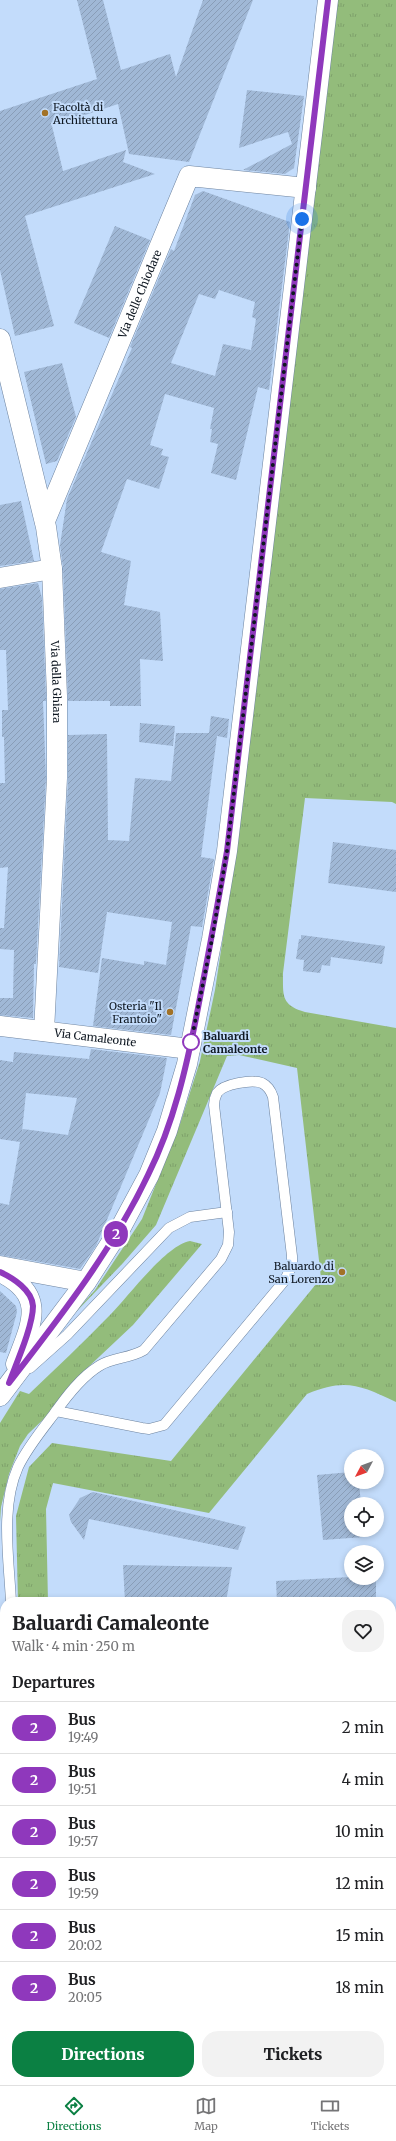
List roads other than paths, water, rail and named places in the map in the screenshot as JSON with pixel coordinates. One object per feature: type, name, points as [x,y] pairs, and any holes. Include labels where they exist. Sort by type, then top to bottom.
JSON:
[{"type":"street","points":[[4,1390],[86,1282],[120,1229],[149,1175],[167,1131],[190,1049],[212,939],[227,851],[328,0]]},
{"type":"street","name":"Via delle Chiodare","points":[[45,521],[189,176],[306,188]]},
{"type":"street","name":"Via della Ghiara","points":[[0,339],[45,521],[52,569],[57,681],[57,778],[44,1031]]},
{"type":"street","points":[[0,578],[52,569]]},
{"type":"street","name":"Via Camaleonte","points":[[0,1026],[190,1049]]},
{"type":"street","points":[[0,1266],[86,1282]]},
{"type":"street","points":[[0,1272],[11,1277],[26,1291],[33,1305],[30,1322],[4,1390]]},
{"type":"lane","points":[[11,1597],[8,1508],[12,1486],[18,1468],[26,1452],[56,1411],[92,1371],[108,1361],[134,1356],[153,1341],[225,1252],[229,1238],[214,1105],[215,1099],[217,1093],[230,1084],[260,1082],[271,1091],[273,1097],[292,1256],[292,1265],[285,1280],[164,1425],[149,1429],[56,1411]]},
{"type":"lane","points":[[4,1390],[53,1349],[169,1228],[190,1217],[227,1212]]},
{"type":"place","name":"Facoltà di Architettura","points":[[45,113]]},
{"type":"place","name":"Osteria \"Il Frantoio\"","points":[[170,1012]]},
{"type":"place","name":"Baluardi Camaleonte","points":[[191,1042]]},
{"type":"place","name":"Baluardo di San Lorenzo","points":[[342,1272]]}]
